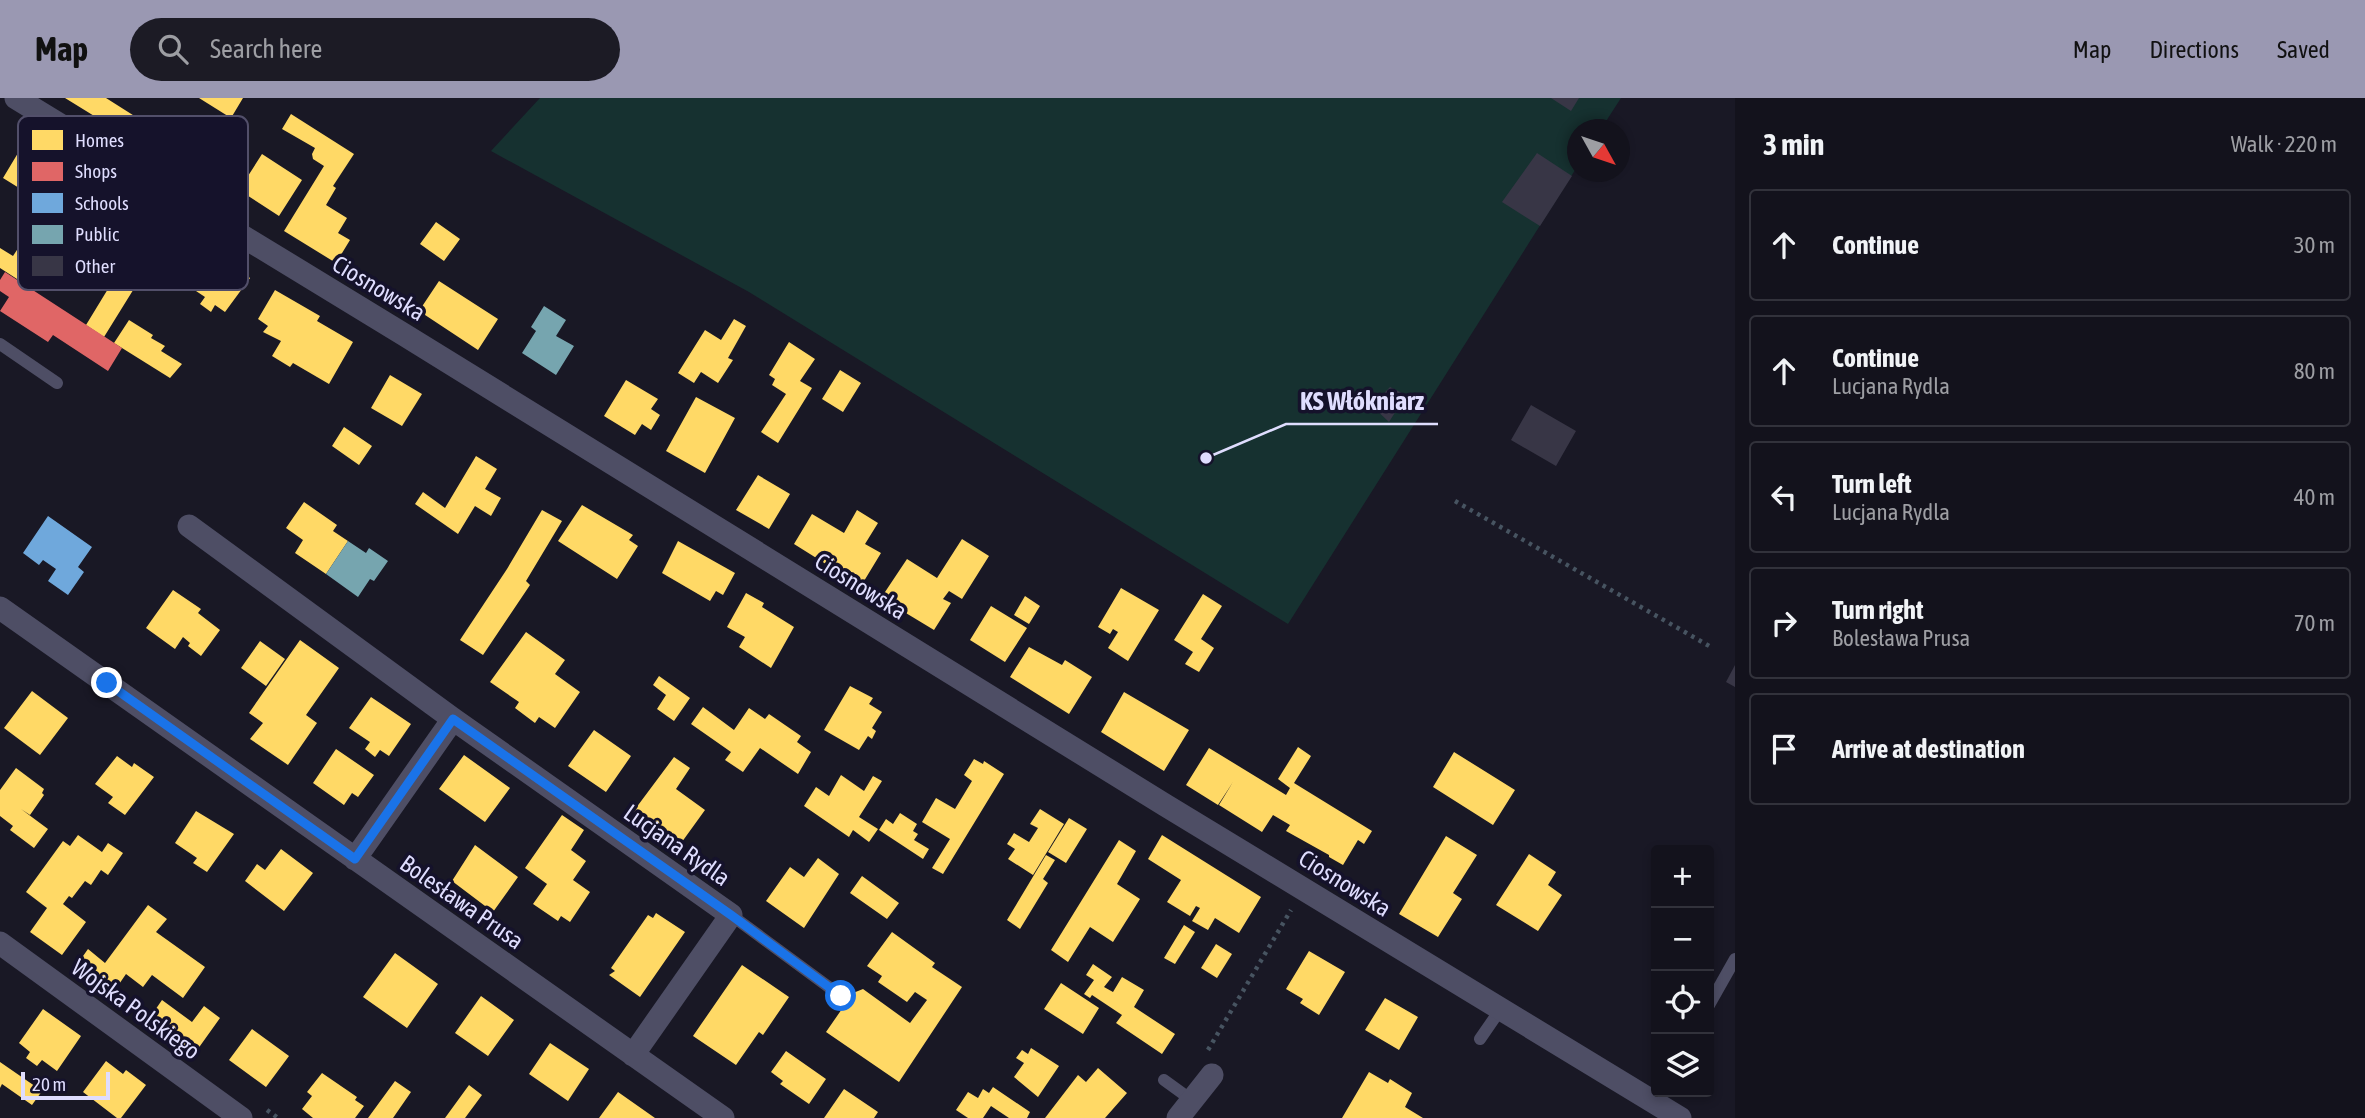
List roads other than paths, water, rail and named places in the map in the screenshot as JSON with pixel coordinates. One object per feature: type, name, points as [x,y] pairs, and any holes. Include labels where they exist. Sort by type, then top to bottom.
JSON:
[{"type":"street","name":"Ciosnowska","points":[[16,98],[46,116]]},
{"type":"street","name":"Ciosnowska","points":[[248,239],[1500,1010],[1651,1094]]},
{"type":"street","name":"Lucjana Rydla","points":[[189,526],[453,719],[731,915],[633,1055]]},
{"type":"street","name":"Bolesława Prusa","points":[[0,608],[723,1118]]},
{"type":"street","points":[[355,859],[453,719]]},
{"type":"street","name":"Wojska Polskiego","points":[[0,943],[241,1118]]},
{"type":"street","points":[[1185,1104],[1212,1075]]},
{"type":"street","name":"Ciosnowska","points":[[1656,1097],[1680,1118]]},
{"type":"lane","points":[[0,344],[57,383]]},
{"type":"lane","points":[[731,915],[841,996]]},
{"type":"lane","points":[[1714,996],[1735,959]]},
{"type":"lane","points":[[1480,1040],[1500,1010]]},
{"type":"lane","points":[[1164,1080],[1185,1104]]},
{"type":"place","name":"KS Włókniarz","points":[[1206,458]]}]
